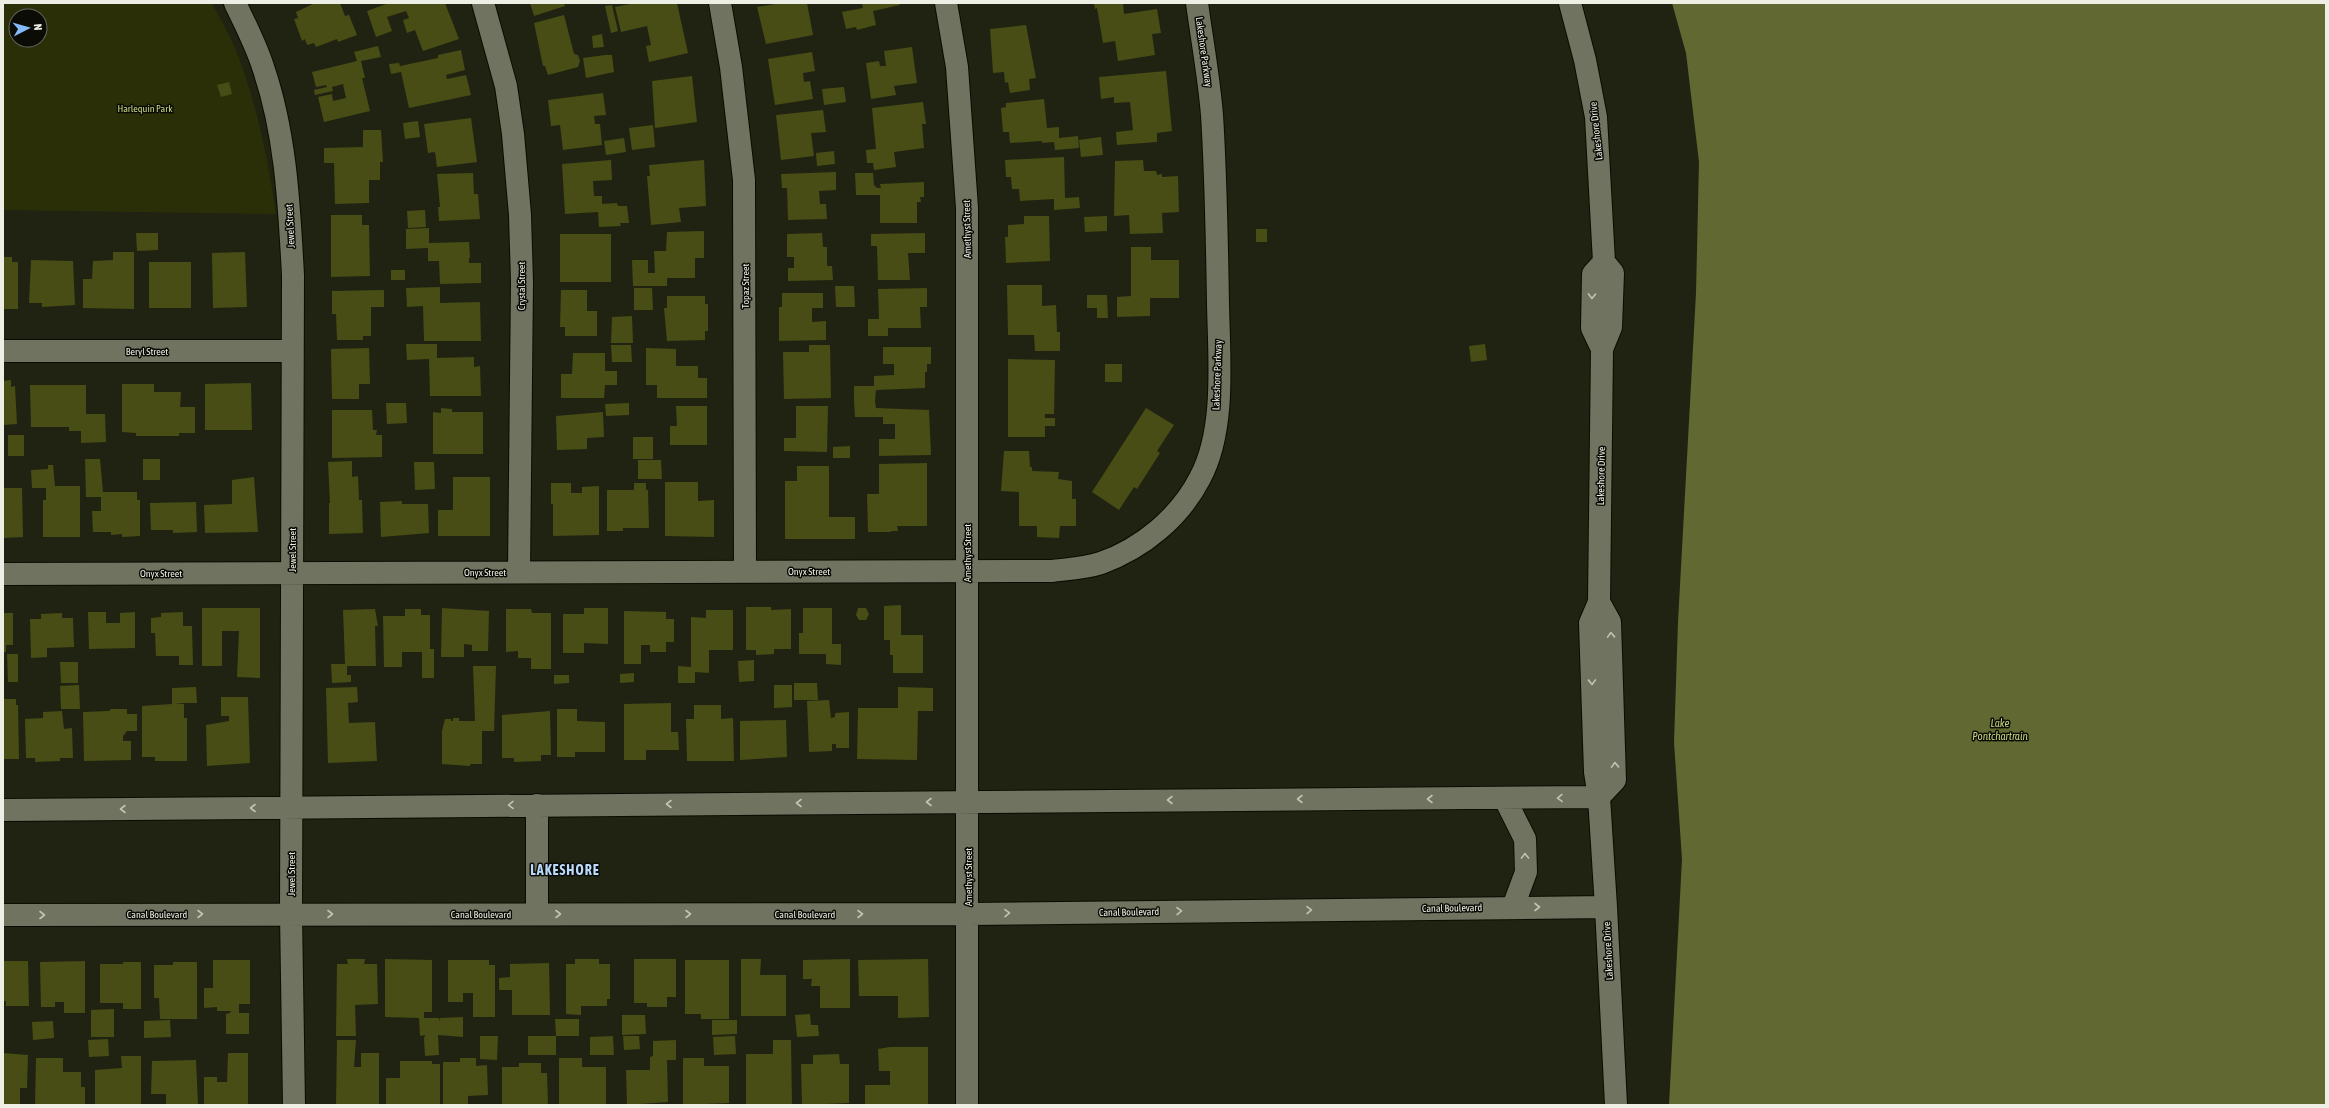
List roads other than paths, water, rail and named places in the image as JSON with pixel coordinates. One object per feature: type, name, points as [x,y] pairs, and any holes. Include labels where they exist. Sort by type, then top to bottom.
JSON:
[{"type":"street","name":"Jewel Street","points":[[235,3],[263,66],[278,124],[288,190],[293,275],[291,351],[291,914],[294,1105]]},
{"type":"street","name":"Crystal Street","points":[[483,3],[506,86],[513,134],[520,215],[522,290],[520,572]]},
{"type":"street","name":"Topaz Street","points":[[720,3],[731,67],[744,180],[745,571]]},
{"type":"street","name":"Amethyst Street","points":[[946,3],[957,67],[967,208],[968,1105]]},
{"type":"street","name":"Lakeshore Parkway","points":[[967,571],[1052,571],[1102,562],[1147,540],[1170,520],[1191,494],[1201,477],[1212,449],[1217,406],[1219,364],[1213,144],[1197,3]]},
{"type":"street","name":"Lakeshore Drive","points":[[1570,3],[1585,60],[1596,116],[1604,262],[1593,274],[1592,328],[1602,349],[1599,602],[1590,623],[1595,772],[1599,797],[1606,907],[1616,1105]]},
{"type":"street","name":"Beryl Street","points":[[3,351],[291,351]]},
{"type":"street","name":"Onyx Street","points":[[3,574],[967,571]]},
{"type":"street","points":[[3,810],[1505,799],[1599,797]]},
{"type":"street","points":[[1505,799],[1525,839],[1526,872],[1513,907]]},
{"type":"street","points":[[537,805],[537,914]]},
{"type":"street","name":"Canal Boulevard","points":[[3,915],[968,914],[1606,907]]},
{"type":"water","name":"Lake Pontchartrain","points":[[1672,3],[2326,3],[2326,1105],[1669,1105],[1682,859],[1674,742],[1678,622],[1696,293],[1699,162],[1686,53]]},
{"type":"district","name":"LAKESHORE","points":[[565,870]]},
{"type":"park label","name":"Harlequin Park","points":[[145,108]]}]
